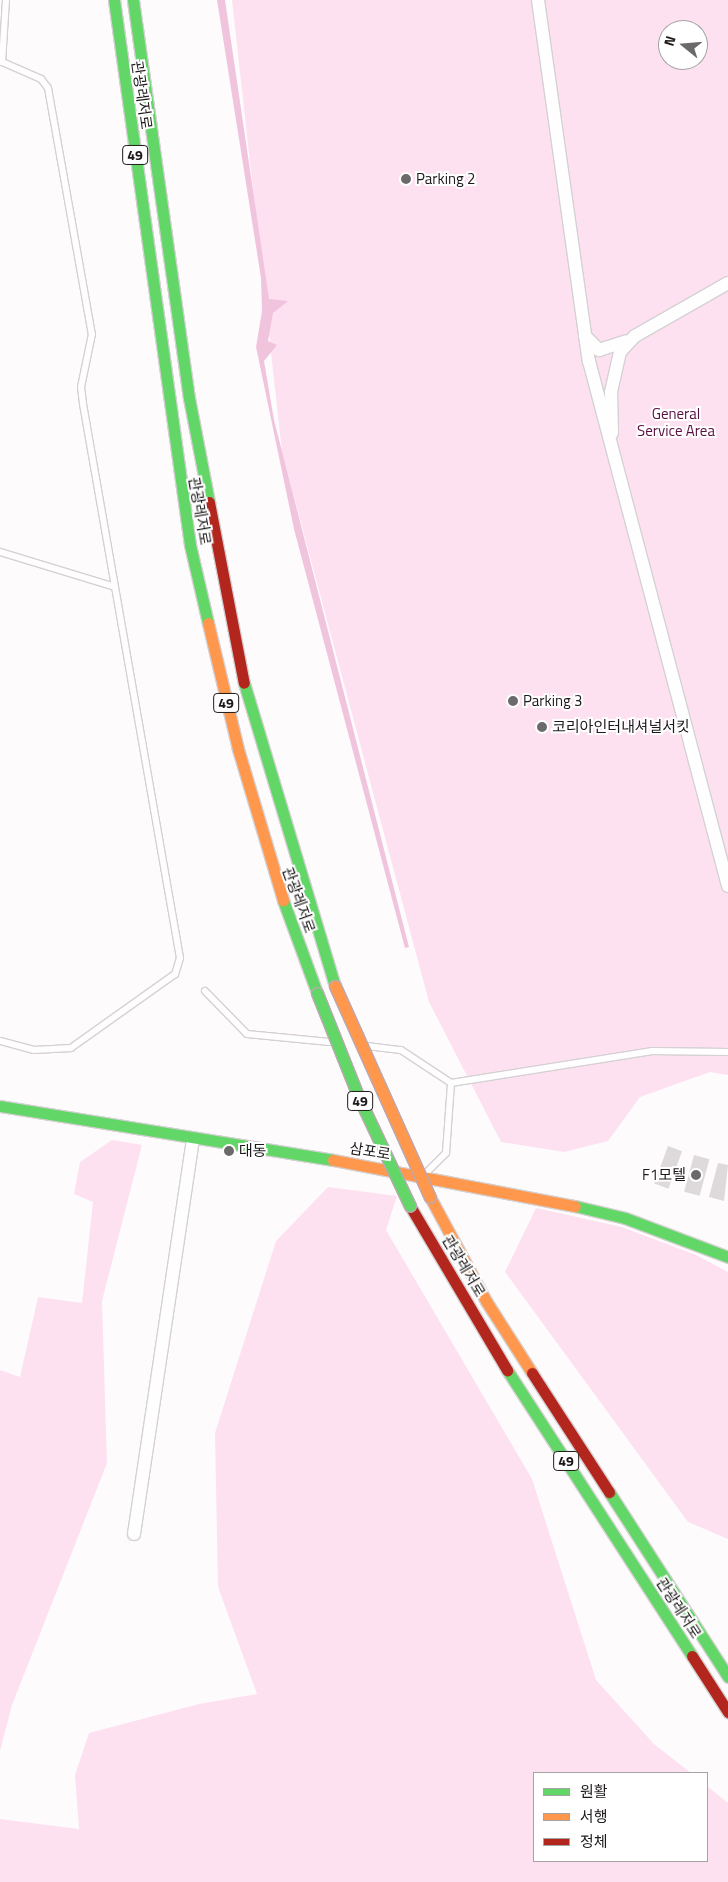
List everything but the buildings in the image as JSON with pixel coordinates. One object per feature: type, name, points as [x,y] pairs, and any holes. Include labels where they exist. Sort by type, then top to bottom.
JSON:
[{"type":"main road","points":[[100,0],[130,112]]},
{"type":"main road","name":"관광레저로","points":[[114,0],[168,405],[190,544],[238,750],[272,868],[317,993],[358,1098],[410,1206],[507,1370],[728,1712]]},
{"type":"main road","name":"관광레저로","points":[[133,0],[189,398],[248,706],[336,986],[430,1198],[486,1301],[728,1676]]},
{"type":"main road","points":[[141,0],[147,94]]},
{"type":"main road","name":"삼포로","points":[[0,1106],[193,1139],[424,1174],[625,1218],[728,1257]]},
{"type":"street","points":[[538,0],[585,336],[613,461],[728,886]]},
{"type":"street","points":[[585,336],[599,350],[635,336],[728,283]]},
{"type":"street","points":[[613,461],[611,392],[620,352],[635,336]]},
{"type":"street","points":[[134,1534],[193,1139]]},
{"type":"lane","points":[[0,1041],[34,1050],[71,1048],[175,974],[180,958],[112,586],[81,387],[92,334],[48,88],[41,79],[1,61],[6,0]]},
{"type":"lane","points":[[0,552],[112,586]]},
{"type":"lane","points":[[205,992],[247,1034],[401,1050],[451,1083],[652,1051],[728,1052]]},
{"type":"lane","points":[[424,1174],[446,1153],[451,1083]]},
{"type":"green space","name":"코리아인터내셔널서킷","points":[[232,0],[728,0],[728,1075],[710,1072],[640,1097],[608,1141],[564,1152],[501,1142],[429,1002],[282,452]]},
{"type":"green space","points":[[112,1140],[142,1145],[102,1301],[107,1463],[12,1705],[0,1751],[0,1370],[20,1377],[38,1297],[82,1303],[93,1202],[74,1194],[80,1162]]},
{"type":"green space","points":[[328,1187],[397,1196],[386,1230],[532,1479],[596,1680],[654,1744],[690,1772],[533,1772],[533,1862],[708,1862],[708,1787],[728,1803],[728,1882],[0,1882],[0,1819],[79,1829],[75,1775],[89,1733],[199,1704],[257,1694],[218,1587],[215,1433],[276,1241]]},
{"type":"green space","points":[[536,1208],[622,1227],[696,1255],[728,1272],[728,1539],[688,1522],[505,1272]]},
{"type":"shaded area","points":[[217,0],[225,0],[269,299],[288,301],[273,313],[268,341],[277,345],[264,361],[274,420],[409,947],[405,948],[294,529],[256,347],[262,311],[261,278]]},
{"type":"traffic: fast","points":[[114,0],[190,545],[208,623]]},
{"type":"traffic: fast","points":[[133,0],[189,398],[209,502]]},
{"type":"traffic: fast","points":[[244,683],[335,986]]},
{"type":"traffic: fast","points":[[283,900],[317,993]]},
{"type":"traffic: fast","points":[[317,993],[359,1098],[410,1206]]},
{"type":"traffic: fast","points":[[0,1106],[333,1160]]},
{"type":"traffic: fast","points":[[575,1206],[625,1218],[728,1257]]},
{"type":"traffic: fast","points":[[507,1370],[692,1656]]},
{"type":"traffic: fast","points":[[609,1492],[728,1677]]},
{"type":"traffic: slow","points":[[208,623],[238,749],[283,900]]},
{"type":"traffic: slow","points":[[335,986],[430,1197]]},
{"type":"traffic: slow","points":[[333,1160],[575,1206]]},
{"type":"traffic: slow","points":[[430,1197],[486,1301],[532,1373]]},
{"type":"traffic: jam","points":[[209,502],[244,683]]},
{"type":"traffic: jam","points":[[410,1206],[507,1370]]},
{"type":"traffic: jam","points":[[532,1373],[609,1492]]},
{"type":"traffic: jam","points":[[692,1656],[728,1712]]},
{"type":"place","name":"Parking 2","points":[[406,179]]},
{"type":"place","name":"Parking 3","points":[[513,701]]},
{"type":"place","name":"코리아인터내셔널서킷","points":[[542,727]]},
{"type":"place","name":"대동","points":[[229,1151]]},
{"type":"place","name":"F1모텔","points":[[696,1175]]},
{"type":"park label","name":"General Service Area","points":[[676,422]]}]
